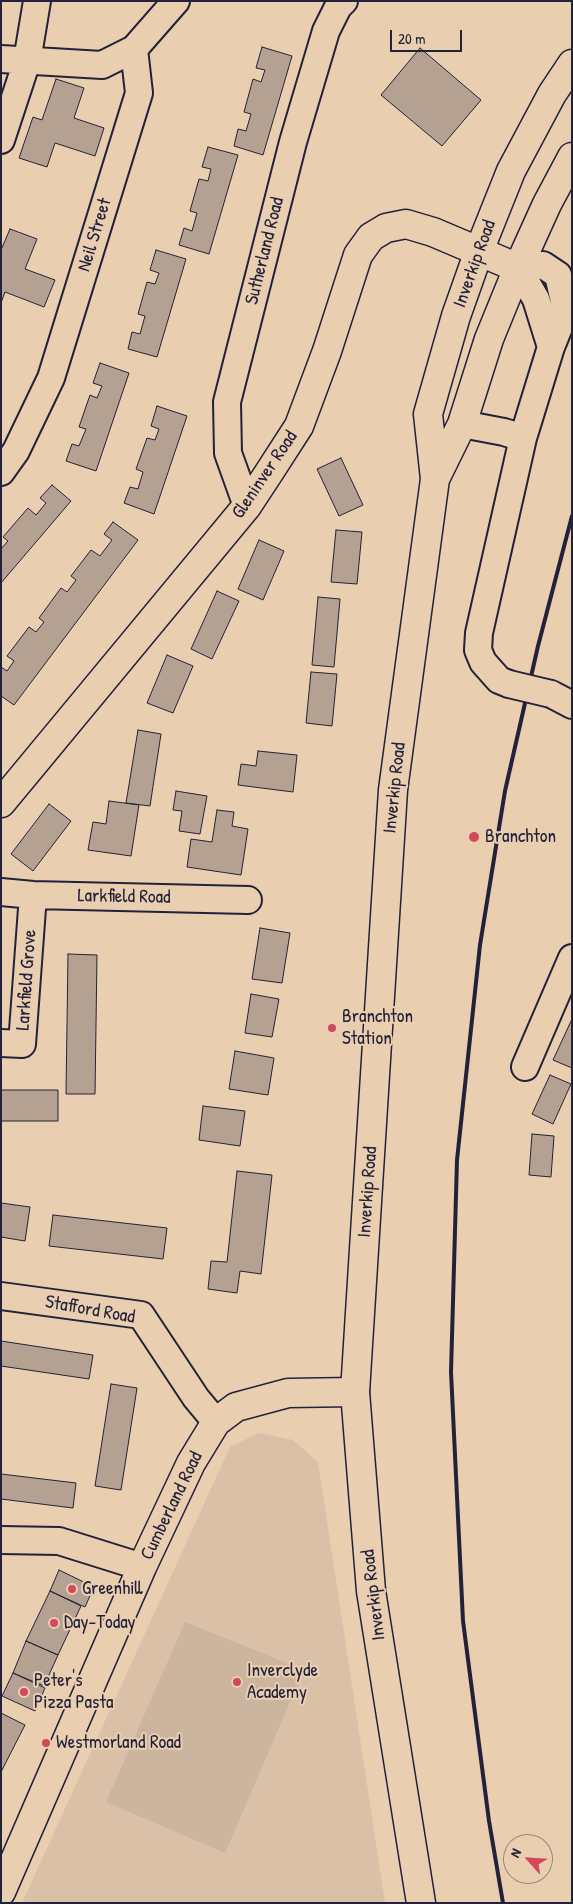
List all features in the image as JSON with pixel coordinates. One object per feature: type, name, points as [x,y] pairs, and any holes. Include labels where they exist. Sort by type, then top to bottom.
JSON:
[{"type":"main road","name":"Inverkip Road","points":[[420,1903],[371,1591],[356,1392],[392,790],[435,479],[428,414],[456,316],[510,171],[552,94],[572,64]]},
{"type":"main road","name":"Inverkip Road","points":[[435,479],[462,424],[489,339],[518,268],[546,204],[572,156]]},
{"type":"main road","name":"Gleninver Road","points":[[1,803],[247,506],[299,426],[327,352],[358,255],[371,237],[386,228],[406,224],[433,232],[518,268]]},
{"type":"main road","name":"Cumberland Road","points":[[1,1892],[142,1567],[191,1463],[216,1422],[236,1407],[288,1393],[356,1392]]},
{"type":"street","points":[[1,140],[27,61],[37,1]]},
{"type":"street","points":[[1,59],[102,64],[134,49],[176,1]]},
{"type":"street","name":"Sutherland Road","points":[[247,506],[228,453],[227,402],[293,142],[326,30],[338,7],[344,1]]},
{"type":"street","name":"Neil Street","points":[[1,472],[16,451],[51,378],[139,93],[134,49]]},
{"type":"street","points":[[551,347],[536,299],[518,268],[543,265],[558,276],[569,306],[551,347],[522,438],[478,633],[478,650],[483,662],[499,680],[561,699]]},
{"type":"street","points":[[462,424],[504,432],[522,438]]},
{"type":"street","name":"Larkfield Road","points":[[1,892],[33,895],[248,900]]},
{"type":"street","name":"Larkfield Grove","points":[[1,1043],[22,1044],[33,895]]},
{"type":"street","points":[[526,1067],[572,958]]},
{"type":"street","name":"Stafford Road","points":[[1,1296],[141,1315],[196,1398],[216,1422]]},
{"type":"street","points":[[1,1540],[60,1542],[142,1567]]},
{"type":"shaded area","name":"Inverclyde Academy","points":[[259,1433],[293,1440],[318,1462],[385,1903],[22,1903],[230,1447]]},
{"type":"shaded area","points":[[185,1622],[304,1670],[225,1853],[106,1802]]},
{"type":"building","points":[[262,47],[292,56],[263,155],[234,146],[238,129],[246,131],[251,114],[244,112],[253,79],[261,82],[265,70],[256,68]]},
{"type":"building","points":[[420,48],[481,100],[442,146],[381,95]]},
{"type":"building","points":[[56,79],[84,88],[74,118],[104,128],[95,156],[55,143],[47,167],[19,158],[33,117],[42,120]]},
{"type":"building","points":[[208,147],[238,155],[209,254],[179,245],[184,228],[192,231],[197,213],[190,211],[199,179],[208,181],[211,169],[202,167]]},
{"type":"building","points":[[10,229],[37,239],[25,269],[55,280],[44,307],[5,292],[1,303],[1,250]]},
{"type":"building","points":[[156,250],[186,259],[157,357],[128,349],[132,332],[140,334],[145,316],[138,314],[147,282],[155,284],[159,273],[150,270]]},
{"type":"building","points":[[100,363],[129,373],[96,471],[66,461],[72,444],[79,446],[86,429],[79,427],[90,395],[97,398],[102,386],[93,383]]},
{"type":"building","points":[[157,406],[187,416],[154,514],[124,503],[130,487],[138,489],[143,472],[136,469],[147,438],[155,440],[159,429],[151,426]]},
{"type":"building","points":[[341,458],[363,505],[339,516],[317,469]]},
{"type":"building","points":[[52,485],[71,501],[1,583],[1,549],[8,541],[3,537],[28,508],[36,515],[46,503],[40,498]]},
{"type":"building","points":[[113,522],[138,540],[14,705],[1,696],[1,667],[7,671],[14,661],[7,656],[29,627],[36,632],[44,622],[39,618],[61,588],[67,592],[76,580],[71,576],[91,550],[100,556],[112,540],[104,534]]},
{"type":"building","points":[[336,530],[362,532],[357,584],[331,582]]},
{"type":"building","points":[[259,540],[284,551],[263,600],[238,589]]},
{"type":"building","points":[[217,591],[239,601],[212,659],[191,649]]},
{"type":"building","points":[[318,597],[340,599],[334,667],[312,665]]},
{"type":"building","points":[[167,655],[193,666],[173,713],[147,703]]},
{"type":"building","points":[[311,672],[337,674],[332,726],[306,723]]},
{"type":"building","points":[[138,730],[161,734],[150,806],[126,803]]},
{"type":"building","points":[[258,751],[297,755],[293,792],[238,785],[241,764],[256,766]]},
{"type":"building","points":[[176,791],[207,796],[200,834],[179,831],[182,811],[173,810]]},
{"type":"building","points":[[109,801],[139,805],[131,856],[88,850],[93,822],[106,824]]},
{"type":"building","points":[[49,804],[71,821],[33,871],[11,854]]},
{"type":"building","points":[[217,810],[234,812],[232,826],[248,829],[241,875],[187,867],[191,839],[212,842]]},
{"type":"building","points":[[260,928],[290,933],[282,983],[252,979]]},
{"type":"building","points":[[68,954],[97,955],[95,1094],[66,1094]]},
{"type":"building","points":[[251,994],[279,999],[272,1037],[245,1033]]},
{"type":"building","points":[[572,1019],[572,1068],[553,1060]]},
{"type":"building","points":[[235,1051],[274,1058],[268,1095],[229,1089]]},
{"type":"building","points":[[550,1075],[571,1084],[553,1124],[532,1114]]},
{"type":"building","points":[[1,1090],[58,1090],[58,1121],[1,1121]]},
{"type":"building","points":[[203,1106],[245,1111],[240,1146],[199,1140]]},
{"type":"building","points":[[532,1134],[554,1136],[551,1177],[529,1175]]},
{"type":"building","points":[[237,1171],[272,1175],[261,1274],[240,1271],[237,1293],[208,1289],[211,1261],[227,1262]]},
{"type":"building","points":[[1,1203],[30,1207],[25,1241],[1,1237]]},
{"type":"building","points":[[53,1215],[167,1228],[163,1259],[49,1246]]},
{"type":"building","points":[[1,1341],[93,1355],[89,1379],[1,1366]]},
{"type":"building","points":[[111,1384],[137,1388],[121,1490],[95,1486]]},
{"type":"building","points":[[1,1474],[76,1483],[73,1508],[1,1499]]},
{"type":"building","name":"Greenhill","points":[[59,1570],[94,1587],[85,1607],[50,1591]]},
{"type":"building","name":"Day-Today","points":[[50,1591],[81,1606],[58,1655],[26,1641]]},
{"type":"building","points":[[26,1641],[58,1655],[44,1686],[13,1673]]},
{"type":"building","name":"Peter's Pizza Pasta","points":[[13,1673],[45,1688],[35,1711],[2,1696]]},
{"type":"building","points":[[1,1713],[25,1725],[1,1772]]},
{"type":"railway","points":[[503,1903],[489,1821],[463,1621],[451,1372],[457,1160],[480,945],[505,791],[538,646],[572,516]]},
{"type":"place","name":"Branchton","points":[[474,837]]},
{"type":"place","name":"Branchton Station","points":[[332,1028]]},
{"type":"place","name":"Greenhill","points":[[72,1589]]},
{"type":"place","name":"Day-Today","points":[[54,1623]]},
{"type":"place","name":"Inverclyde Academy","points":[[237,1682]]},
{"type":"place","name":"Peter's Pizza Pasta","points":[[24,1692]]},
{"type":"place","name":"Westmorland Road","points":[[46,1743]]}]
